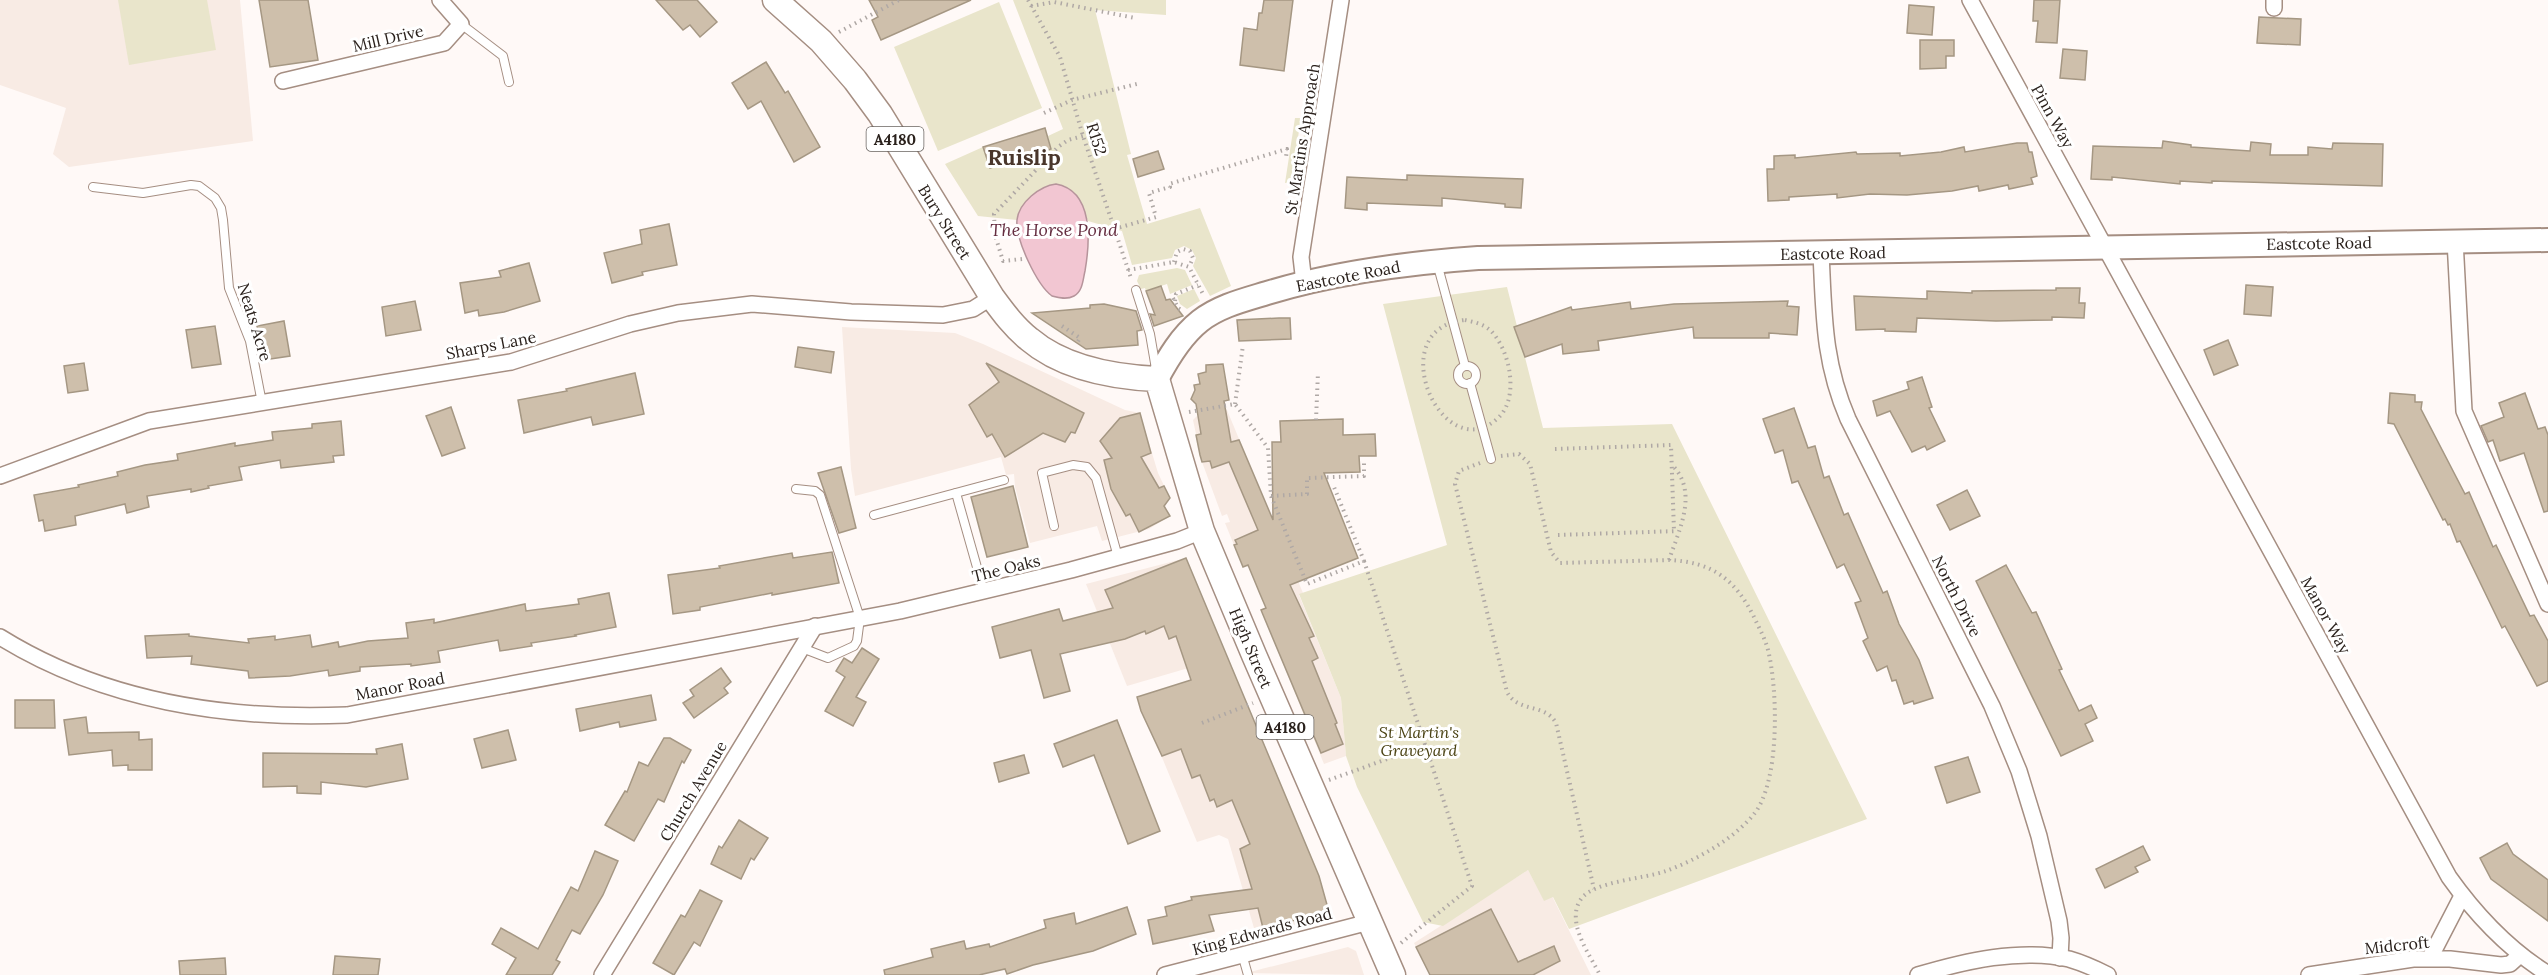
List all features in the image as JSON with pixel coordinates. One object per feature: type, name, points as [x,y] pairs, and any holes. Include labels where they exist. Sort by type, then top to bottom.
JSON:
[{"type":"main road","name":"Bury Street","points":[[775,0],[821,41],[855,80],[880,114],[992,297],[1023,334],[1051,353],[1104,374],[1157,379]]},
{"type":"main road","name":"Eastcote Road","points":[[1157,379],[1186,334],[1216,311],[1246,299],[1304,283],[1350,273],[1437,261],[1478,258],[2548,240]]},
{"type":"main road","name":"High Street","points":[[1157,379],[1202,531],[1393,975]]},
{"type":"street","points":[[440,0],[461,24]]},
{"type":"street","name":"St Martins Approach","points":[[1304,283],[1301,257],[1341,0]]},
{"type":"street","name":"Pinn Way","points":[[1970,0],[2104,248]]},
{"type":"street","name":"Mill Drive","points":[[283,81],[444,44],[461,24]]},
{"type":"street","points":[[2455,240],[2464,411],[2548,604]]},
{"type":"street","name":"Manor Way","points":[[2104,248],[2443,866],[2462,896],[2520,955],[2548,974]]},
{"type":"street","name":"North Drive","points":[[1821,253],[1825,332],[1834,384],[1848,419],[1992,706],[2019,771],[2039,836],[2059,921],[2060,958]]},
{"type":"street","name":"Sharps Lane","points":[[0,476],[22,470],[149,421],[512,362],[630,324],[705,308],[773,304],[851,312],[943,315],[973,309],[992,297]]},
{"type":"street","name":"The Oaks","points":[[815,626],[984,592],[1177,541],[1202,531]]},
{"type":"street","name":"Manor Road","points":[[0,637],[58,669],[111,688],[206,708],[295,717],[347,714],[815,626]]},
{"type":"street","name":"Church Avenue","points":[[602,975],[815,626]]},
{"type":"street","points":[[2430,958],[2462,896]]},
{"type":"street","name":"King Edwards Road","points":[[1164,975],[1369,922]]},
{"type":"street","name":"Midcroft","points":[[2309,975],[2430,958],[2501,965],[2510,964],[2520,955]]},
{"type":"street","points":[[1918,975],[2007,956],[2060,958],[2081,963],[2108,975]]},
{"type":"lane","points":[[461,24],[503,56],[509,82]]},
{"type":"lane","name":"Neats Acre","points":[[93,187],[143,193],[190,185],[199,186],[215,198],[221,208],[223,220],[225,270],[229,288],[250,341],[262,403]]},
{"type":"lane","points":[[1437,261],[1465,366]]},
{"type":"lane","points":[[1136,290],[1150,334],[1157,379]]},
{"type":"lane","points":[[1465,366],[1473,368],[1476,372],[1476,378],[1470,383],[1462,382],[1459,377],[1459,372],[1465,366]]},
{"type":"lane","points":[[1470,383],[1491,459]]},
{"type":"lane","points":[[1053,526],[1042,473],[1073,465],[1087,467],[1096,478],[1118,557]]},
{"type":"lane","points":[[874,515],[1004,480]]},
{"type":"lane","points":[[796,489],[815,491],[820,495],[860,618],[858,641],[854,646],[834,657],[828,658],[802,648]]},
{"type":"lane","points":[[956,493],[984,592]]},
{"type":"lane","points":[[1242,954],[1248,975]]},
{"type":"path","points":[[821,41],[899,0]]},
{"type":"path","name":"R152","points":[[1028,0],[1059,57],[1083,136],[1136,290]]},
{"type":"path","points":[[1031,6],[1054,2],[1135,18]]},
{"type":"path","points":[[1044,113],[1072,100],[1141,83]]},
{"type":"path","points":[[1022,259],[1003,261],[995,235],[994,214],[1058,147],[1068,140],[1083,136]]},
{"type":"path","points":[[1114,229],[1156,217],[1149,193],[1170,187],[1169,184],[1287,148],[1286,158]]},
{"type":"path","points":[[1174,262],[1177,252],[1183,249],[1190,251],[1193,258],[1190,267],[1206,300]]},
{"type":"path","points":[[1128,270],[1174,262],[1190,267]]},
{"type":"path","points":[[1186,313],[1178,308],[1174,299],[1176,294],[1198,285]]},
{"type":"path","points":[[1062,326],[1080,338],[1075,346]]},
{"type":"path","points":[[1243,345],[1235,404],[1270,448],[1271,496],[1307,584],[1364,561]]},
{"type":"path","points":[[1316,420],[1318,372]]},
{"type":"path","points":[[1189,412],[1235,404]]},
{"type":"path","points":[[1555,449],[1671,445],[1676,531]]},
{"type":"path","points":[[1594,889],[1556,723],[1549,713],[1518,705],[1506,692],[1455,484],[1459,471],[1511,453],[1526,458],[1530,464],[1551,552],[1560,563],[1669,560],[1697,564],[1725,577],[1746,600],[1763,635],[1771,669],[1774,708],[1773,762],[1763,800],[1742,826],[1709,850],[1668,870],[1594,889],[1580,902],[1576,919],[1578,930],[1600,975]]},
{"type":"path","points":[[1271,496],[1307,494],[1307,478],[1364,476],[1364,460]]},
{"type":"path","points":[[1669,560],[1685,507],[1683,479],[1672,465]]},
{"type":"path","points":[[1334,487],[1364,561],[1472,886],[1399,944]]},
{"type":"path","points":[[1558,535],[1676,531]]},
{"type":"path","points":[[1202,723],[1253,703]]},
{"type":"path","points":[[1328,780],[1426,746]]},
{"type":"shaded area","points":[[0,0],[240,0],[253,141],[69,167],[53,154],[66,108],[0,85]]},
{"type":"shaded area","points":[[842,327],[955,333],[1125,410],[1140,413],[1158,473],[1170,498],[1165,507],[1170,516],[1149,529],[1102,541],[1097,526],[1030,543],[1015,487],[1014,474],[1006,475],[1001,457],[855,496],[851,469]]},
{"type":"shaded area","points":[[1227,410],[1303,593],[1299,595],[1341,698],[1346,756],[1324,764],[1261,610],[1266,608],[1248,565],[1243,567],[1225,523],[1230,522],[1227,514],[1222,516],[1202,462],[1193,420],[1197,416]]},
{"type":"shaded area","points":[[1186,558],[1226,657],[1127,686],[1086,584]]},
{"type":"shaded area","points":[[1230,668],[1319,876],[1329,912],[1311,918],[1311,920],[1256,935],[1228,839],[1219,835],[1197,842],[1137,697]]},
{"type":"shaded area","points":[[1528,870],[1544,900],[1552,896],[1591,975],[1430,975],[1414,943]]},
{"type":"shaded area","points":[[1348,947],[1356,951],[1364,975],[1246,973]]},
{"type":"green space","points":[[118,0],[207,0],[216,50],[129,65]]},
{"type":"green space","points":[[1013,0],[1166,0],[1166,15],[1095,10],[1131,154],[1127,155],[1147,224],[1200,208],[1231,286],[1210,296],[1193,266],[1196,258],[1192,250],[1184,246],[1175,250],[1172,258],[1132,265],[1122,231],[1088,221],[1079,199],[1020,212],[1017,220],[978,216],[945,164],[983,147],[990,168],[1051,149],[1048,136],[1063,129]]},
{"type":"green space","points":[[999,2],[1042,108],[938,151],[894,47]]},
{"type":"green space","points":[[1295,118],[1301,118],[1291,182],[1285,183]]},
{"type":"green space","points":[[1306,122],[1312,123],[1304,173],[1298,172]]},
{"type":"green space","points":[[1177,268],[1185,270],[1192,285],[1170,294],[1167,284],[1146,291],[1145,288],[1141,289],[1137,281],[1139,275]]},
{"type":"green space","name":"St Martin's Graveyard","points":[[1507,287],[1543,428],[1672,424],[1867,819],[1569,929],[1553,897],[1544,901],[1528,870],[1443,926],[1423,922],[1357,787],[1346,756],[1341,698],[1299,594],[1447,545],[1383,304]]},
{"type":"green space","points":[[1194,289],[1200,301],[1187,309],[1180,304],[1177,296]]},
{"type":"water","name":"The Horse Pond","points":[[1056,184],[1077,196],[1087,219],[1088,246],[1082,285],[1077,294],[1066,298],[1052,296],[1040,282],[1023,249],[1017,228],[1019,213],[1026,201],[1043,188]]},
{"type":"building","points":[[259,0],[308,0],[318,60],[270,67]]},
{"type":"building","points":[[656,0],[697,0],[717,22],[700,37],[690,25],[683,30]]},
{"type":"building","points":[[869,0],[971,0],[881,40],[872,20],[878,17]]},
{"type":"building","points":[[1264,0],[1293,0],[1284,71],[1240,65],[1244,28],[1257,30],[1259,13],[1262,13]]},
{"type":"building","points":[[2034,0],[2060,0],[2057,43],[2036,42],[2038,21],[2033,21]]},
{"type":"building","points":[[1909,5],[1934,7],[1932,35],[1907,33]]},
{"type":"building","points":[[2259,17],[2301,19],[2300,45],[2257,43]]},
{"type":"building","points":[[1920,40],[1954,40],[1954,56],[1946,56],[1946,68],[1920,69]]},
{"type":"building","points":[[2063,49],[2087,51],[2085,80],[2060,78]]},
{"type":"building","points":[[766,62],[785,93],[788,91],[820,147],[794,162],[761,101],[748,109],[732,83]]},
{"type":"building","points":[[1045,128],[1051,149],[990,168],[983,147]]},
{"type":"building","points":[[2163,141],[2191,145],[2191,147],[2250,151],[2251,142],[2271,144],[2270,155],[2308,155],[2308,147],[2332,149],[2333,143],[2383,144],[2382,186],[2212,181],[2212,183],[2180,181],[2180,184],[2112,177],[2112,180],[2091,179],[2093,146],[2162,148]]},
{"type":"building","points":[[2027,143],[2029,152],[2032,152],[2037,176],[2031,178],[2033,184],[2009,189],[2008,185],[1979,191],[1978,186],[1907,195],[1870,194],[1837,198],[1837,194],[1789,197],[1789,200],[1768,201],[1767,169],[1774,169],[1774,156],[1795,155],[1795,158],[1856,152],[1857,154],[1900,153],[1900,156],[1964,147],[1965,152]]},
{"type":"building","points":[[1158,151],[1164,169],[1138,177],[1133,159]]},
{"type":"building","points":[[1407,175],[1523,179],[1521,208],[1505,207],[1505,204],[1442,198],[1442,206],[1367,203],[1367,210],[1345,208],[1347,177],[1407,180]]},
{"type":"building","points":[[669,224],[677,265],[642,272],[643,275],[612,283],[604,253],[642,244],[640,230]]},
{"type":"building","points":[[529,263],[540,301],[504,312],[479,316],[478,310],[465,313],[460,283],[501,277],[499,271]]},
{"type":"building","points":[[2246,285],[2273,287],[2271,316],[2244,314]]},
{"type":"building","points":[[1161,286],[1166,300],[1170,299],[1183,316],[1154,326],[1150,314],[1155,315],[1146,291]]},
{"type":"building","points":[[2056,288],[2080,288],[2079,303],[2085,303],[2084,318],[2052,317],[2052,320],[1996,321],[1917,318],[1916,332],[1885,331],[1885,329],[1856,330],[1854,296],[1927,299],[1927,291],[1972,293],[1972,291],[2056,290]]},
{"type":"building","points":[[415,301],[421,330],[386,336],[382,307]]},
{"type":"building","points":[[1788,301],[1787,306],[1799,307],[1797,335],[1769,333],[1769,338],[1694,338],[1693,327],[1598,341],[1599,350],[1563,354],[1562,344],[1525,357],[1514,327],[1571,307],[1572,310],[1630,302],[1631,309],[1674,304]]},
{"type":"building","points":[[1104,304],[1136,311],[1142,330],[1137,331],[1138,345],[1086,349],[1032,313],[1090,308],[1090,305]]},
{"type":"building","points":[[1290,318],[1291,339],[1239,341],[1237,320]]},
{"type":"building","points":[[284,321],[290,356],[264,360],[257,326]]},
{"type":"building","points":[[215,326],[221,364],[192,368],[186,330]]},
{"type":"building","points":[[2228,340],[2238,365],[2214,375],[2204,350]]},
{"type":"building","points":[[798,347],[834,352],[831,373],[795,367]]},
{"type":"building","points":[[84,363],[88,390],[68,393],[64,366]]},
{"type":"building","points":[[986,363],[1084,413],[1075,433],[1071,432],[1065,442],[1043,433],[1005,457],[992,434],[987,437],[969,405],[999,382]]},
{"type":"building","points":[[1223,364],[1229,400],[1224,401],[1231,442],[1239,440],[1273,520],[1272,442],[1281,442],[1280,421],[1343,419],[1343,435],[1375,434],[1376,456],[1359,456],[1360,472],[1324,473],[1358,558],[1290,585],[1314,636],[1309,638],[1318,658],[1312,661],[1343,744],[1321,753],[1261,610],[1266,608],[1248,565],[1243,567],[1234,545],[1237,544],[1235,540],[1258,530],[1229,462],[1212,468],[1210,461],[1202,462],[1200,455],[1196,435],[1201,434],[1196,404],[1191,399],[1195,390],[1194,385],[1200,384],[1198,374],[1206,372],[1206,365]]},
{"type":"building","points":[[635,373],[644,414],[593,425],[591,417],[524,433],[518,400],[567,391],[566,389]]},
{"type":"building","points":[[1922,377],[1932,407],[1929,408],[1945,441],[1927,450],[1925,446],[1912,452],[1890,411],[1877,416],[1873,401],[1909,389],[1907,382]]},
{"type":"building","points":[[2390,393],[2415,395],[2415,402],[2422,402],[2421,409],[2465,494],[2469,492],[2493,547],[2496,545],[2530,616],[2534,615],[2548,641],[2548,681],[2537,686],[2505,626],[2502,628],[2460,541],[2457,542],[2450,524],[2448,525],[2445,519],[2443,520],[2394,424],[2388,423]]},
{"type":"building","points":[[2525,393],[2538,429],[2545,427],[2548,435],[2548,511],[2544,512],[2524,453],[2500,461],[2493,440],[2488,442],[2481,426],[2504,417],[2499,403]]},
{"type":"building","points":[[451,407],[465,448],[442,456],[426,416]]},
{"type":"building","points":[[1794,408],[1808,448],[1815,446],[1824,478],[1829,476],[1844,515],[1848,513],[1883,593],[1887,591],[1899,624],[1919,660],[1933,698],[1914,704],[1913,701],[1904,704],[1896,680],[1892,681],[1887,666],[1877,671],[1863,641],[1868,638],[1855,603],[1861,601],[1844,564],[1837,568],[1798,481],[1792,483],[1783,450],[1775,453],[1763,419]]},
{"type":"building","points":[[1140,413],[1151,453],[1141,457],[1159,488],[1164,486],[1170,498],[1164,506],[1170,516],[1139,532],[1130,514],[1126,516],[1111,489],[1104,460],[1112,458],[1100,441],[1120,418]]},
{"type":"building","points":[[341,421],[344,455],[333,456],[334,462],[281,468],[280,460],[239,467],[242,480],[208,486],[209,488],[191,492],[191,489],[147,496],[149,507],[127,513],[125,504],[75,516],[76,525],[45,531],[43,520],[39,521],[34,495],[79,487],[78,485],[118,476],[117,472],[145,465],[178,460],[177,454],[235,443],[235,446],[273,440],[272,432],[312,428],[312,424]]},
{"type":"building","points":[[841,467],[856,528],[839,533],[818,473]]},
{"type":"building","points":[[1013,486],[1028,547],[987,557],[971,497]]},
{"type":"building","points":[[1967,490],[1980,516],[1950,530],[1937,505]]},
{"type":"building","points":[[832,552],[839,583],[772,595],[772,593],[673,614],[668,575],[720,568],[719,566],[792,553],[793,558]]},
{"type":"building","points":[[1186,558],[1319,876],[1329,912],[1263,928],[1258,908],[1209,915],[1214,931],[1153,944],[1148,920],[1167,916],[1165,907],[1192,900],[1191,897],[1252,889],[1240,849],[1250,844],[1232,800],[1217,807],[1214,799],[1210,801],[1200,775],[1192,778],[1181,749],[1162,756],[1141,711],[1137,697],[1191,680],[1176,636],[1169,639],[1164,626],[1146,634],[1145,631],[1125,639],[1060,654],[1070,691],[1044,698],[1031,650],[1000,658],[992,627],[1059,609],[1063,621],[1113,608],[1105,590]]},
{"type":"building","points":[[2006,565],[2032,613],[2036,612],[2062,669],[2059,670],[2079,711],[2091,705],[2097,718],[2085,724],[2093,741],[2061,756],[1976,581]]},
{"type":"building","points":[[609,593],[616,627],[500,651],[498,640],[438,651],[440,662],[411,666],[411,664],[360,667],[360,671],[329,676],[328,670],[290,676],[249,678],[248,671],[191,664],[192,656],[147,658],[145,636],[189,634],[189,636],[249,643],[248,639],[275,636],[275,640],[310,635],[312,647],[338,642],[339,647],[368,641],[408,638],[406,623],[434,619],[434,623],[525,604],[526,611],[579,604],[578,599]]},
{"type":"building","points":[[862,648],[879,659],[856,697],[866,702],[853,726],[825,711],[845,677],[836,671],[844,658],[852,663]]},
{"type":"building","points":[[721,668],[731,682],[724,688],[728,693],[694,718],[683,703],[694,696],[690,690]]},
{"type":"building","points":[[651,695],[656,720],[620,727],[619,722],[580,731],[576,709]]},
{"type":"building","points":[[15,700],[54,700],[55,728],[15,728]]},
{"type":"building","points":[[86,717],[88,733],[139,732],[139,740],[152,739],[152,770],[128,770],[128,765],[113,766],[112,750],[69,755],[64,720]]},
{"type":"building","points":[[1117,720],[1160,831],[1128,844],[1094,755],[1063,767],[1054,744]]},
{"type":"building","points":[[508,730],[516,760],[482,768],[474,739]]},
{"type":"building","points":[[664,738],[670,738],[691,750],[684,763],[682,761],[664,802],[658,799],[634,841],[605,825],[625,791],[627,792],[639,762],[648,766]]},
{"type":"building","points":[[402,744],[408,779],[366,787],[321,782],[321,794],[297,793],[297,786],[263,787],[263,753],[377,754],[376,749]]},
{"type":"building","points":[[1024,755],[1029,773],[999,782],[994,763]]},
{"type":"building","points":[[1968,757],[1980,792],[1947,803],[1935,767]]},
{"type":"building","points":[[739,820],[768,838],[754,860],[751,858],[741,879],[711,864],[719,846],[722,848]]},
{"type":"building","points":[[2507,843],[2513,854],[2548,880],[2548,921],[2491,879],[2480,858]]},
{"type":"building","points":[[2143,846],[2150,860],[2135,867],[2138,872],[2105,888],[2096,869]]},
{"type":"building","points":[[595,851],[618,861],[603,895],[580,934],[572,930],[556,960],[560,962],[552,975],[506,975],[516,958],[492,944],[501,928],[538,949],[571,887],[578,891]]},
{"type":"building","points":[[700,890],[722,901],[700,946],[694,942],[674,975],[653,963],[681,915],[685,917]]},
{"type":"building","points":[[1127,907],[1136,934],[1093,951],[1033,965],[1007,974],[1005,969],[979,975],[885,975],[884,970],[933,957],[931,949],[964,941],[966,949],[989,944],[990,947],[1046,928],[1044,920],[1074,913],[1076,924]]},
{"type":"building","points":[[1491,909],[1518,962],[1554,946],[1560,961],[1533,975],[1430,975],[1416,947]]},
{"type":"building","points":[[335,956],[380,959],[378,975],[333,975]]},
{"type":"building","points":[[225,958],[226,975],[180,975],[179,961]]},
{"type":"district","name":"Ruislip","points":[[1024,157]]}]
